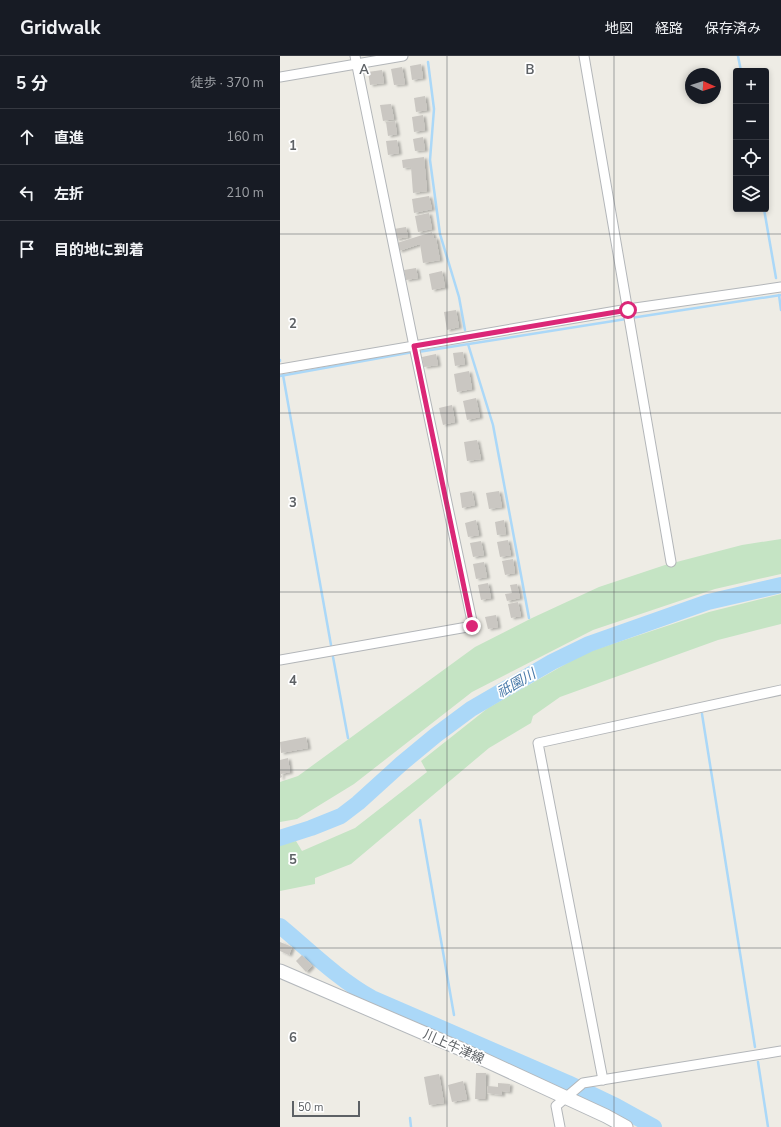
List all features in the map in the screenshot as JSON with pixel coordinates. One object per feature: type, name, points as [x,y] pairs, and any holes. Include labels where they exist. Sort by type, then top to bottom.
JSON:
[{"type":"main road","name":"川上牛津線","points":[[280,971],[461,1049],[606,1116],[626,1127]]},
{"type":"street","points":[[280,77],[356,60],[403,56]]},
{"type":"street","points":[[584,56],[671,562]]},
{"type":"street","points":[[280,660],[472,626],[356,60]]},
{"type":"street","points":[[280,369],[628,310],[781,287]]},
{"type":"street","points":[[603,1080],[538,742],[781,690]]},
{"type":"street","points":[[560,1127],[556,1106],[583,1083],[781,1050]]},
{"type":"green space","points":[[781,539],[781,574],[715,589],[593,630],[472,692],[354,784],[297,819],[280,822],[280,782],[298,776],[475,647],[532,618],[599,587],[665,565],[742,545]]},
{"type":"green space","points":[[781,594],[781,624],[718,640],[560,697],[533,716],[531,723],[489,748],[351,864],[315,878],[315,884],[280,891],[280,844],[296,841],[302,851],[355,828],[427,772],[421,761],[488,708],[585,653],[709,612]]},
{"type":"building","points":[[421,64],[423,78],[412,80],[410,66]]},
{"type":"building","points":[[402,67],[405,84],[394,85],[391,69]]},
{"type":"building","points":[[382,70],[384,83],[370,85],[368,72]]},
{"type":"building","points":[[425,96],[427,110],[416,112],[414,98]]},
{"type":"building","points":[[391,104],[394,119],[383,121],[380,105]]},
{"type":"building","points":[[423,115],[425,130],[414,132],[412,117]]},
{"type":"building","points":[[395,121],[397,134],[388,136],[386,122]]},
{"type":"building","points":[[423,137],[425,150],[415,151],[413,139]]},
{"type":"building","points":[[397,140],[399,153],[388,155],[386,141]]},
{"type":"building","points":[[424,157],[427,191],[413,193],[411,167],[403,168],[402,160]]},
{"type":"building","points":[[429,196],[432,209],[414,213],[412,199]]},
{"type":"building","points":[[429,213],[432,229],[418,232],[415,216]]},
{"type":"building","points":[[406,227],[408,237],[396,239],[394,229]]},
{"type":"building","points":[[432,232],[434,238],[436,238],[440,260],[423,263],[420,244],[399,251],[397,243]]},
{"type":"building","points":[[416,268],[418,278],[406,280],[404,270]]},
{"type":"building","points":[[442,271],[445,287],[432,290],[429,274]]},
{"type":"building","points":[[456,310],[459,327],[447,330],[444,312]]},
{"type":"building","points":[[463,352],[465,364],[455,366],[453,353]]},
{"type":"building","points":[[436,354],[438,365],[424,367],[422,357]]},
{"type":"building","points":[[469,371],[472,389],[457,392],[454,374]]},
{"type":"building","points":[[476,398],[480,417],[467,420],[463,401]]},
{"type":"building","points":[[452,405],[455,422],[443,425],[439,408]]},
{"type":"building","points":[[477,440],[481,459],[467,461],[464,442]]},
{"type":"building","points":[[472,491],[475,505],[462,508],[460,493]]},
{"type":"building","points":[[499,491],[502,507],[489,509],[486,493]]},
{"type":"building","points":[[476,520],[479,535],[468,537],[465,523]]},
{"type":"building","points":[[504,520],[506,534],[497,535],[495,522]]},
{"type":"building","points":[[508,540],[511,555],[500,557],[497,542]]},
{"type":"building","points":[[481,541],[484,555],[473,557],[470,543]]},
{"type":"building","points":[[513,559],[515,573],[505,575],[502,561]]},
{"type":"building","points":[[484,562],[487,577],[476,579],[473,564]]},
{"type":"building","points":[[488,583],[491,598],[481,600],[478,585]]},
{"type":"building","points":[[517,584],[520,598],[507,601],[505,594],[512,593],[510,585]]},
{"type":"building","points":[[518,602],[521,616],[511,618],[508,604]]},
{"type":"building","points":[[496,615],[498,627],[488,629],[485,617]]},
{"type":"building","points":[[306,737],[308,748],[281,753],[280,742]]},
{"type":"building","points":[[288,758],[290,772],[281,774],[282,777],[280,778],[280,760]]},
{"type":"building","points":[[280,942],[292,947],[289,955],[280,951]]},
{"type":"building","points":[[302,955],[312,966],[306,972],[296,961]]},
{"type":"building","points":[[476,1073],[486,1073],[485,1099],[475,1099]]},
{"type":"building","points":[[439,1074],[444,1103],[429,1105],[424,1077]]},
{"type":"building","points":[[463,1081],[467,1099],[452,1102],[448,1085]]},
{"type":"building","points":[[498,1083],[510,1084],[509,1092],[502,1091],[502,1095],[487,1093],[488,1086],[498,1087]]},
{"type":"waterway","points":[[738,56],[740,68]]},
{"type":"waterway","points":[[428,62],[434,109],[430,160],[440,234],[459,297],[465,330]]},
{"type":"waterway","points":[[765,212],[776,278]]},
{"type":"waterway","points":[[779,295],[781,310]]},
{"type":"waterway","points":[[631,318],[781,295]]},
{"type":"waterway","points":[[418,352],[626,319]]},
{"type":"waterway","points":[[468,344],[493,425],[529,618]]},
{"type":"waterway","points":[[280,376],[413,352]]},
{"type":"waterway","points":[[283,375],[331,645]]},
{"type":"waterway","name":"祇園川","points":[[280,838],[341,816],[436,735],[471,709],[552,662],[589,644],[708,602],[781,585]]},
{"type":"waterway","points":[[333,657],[348,738]]},
{"type":"waterway","points":[[702,714],[755,1047]]},
{"type":"waterway","points":[[420,820],[454,1015]]},
{"type":"waterway","points":[[280,926],[313,955],[348,982],[372,998],[568,1083],[616,1106],[654,1127]]},
{"type":"waterway","points":[[758,1062],[768,1127]]},
{"type":"waterway","points":[[410,1118],[411,1127]]},
{"type":"route","points":[[472,626],[414,346],[628,310]]}]
